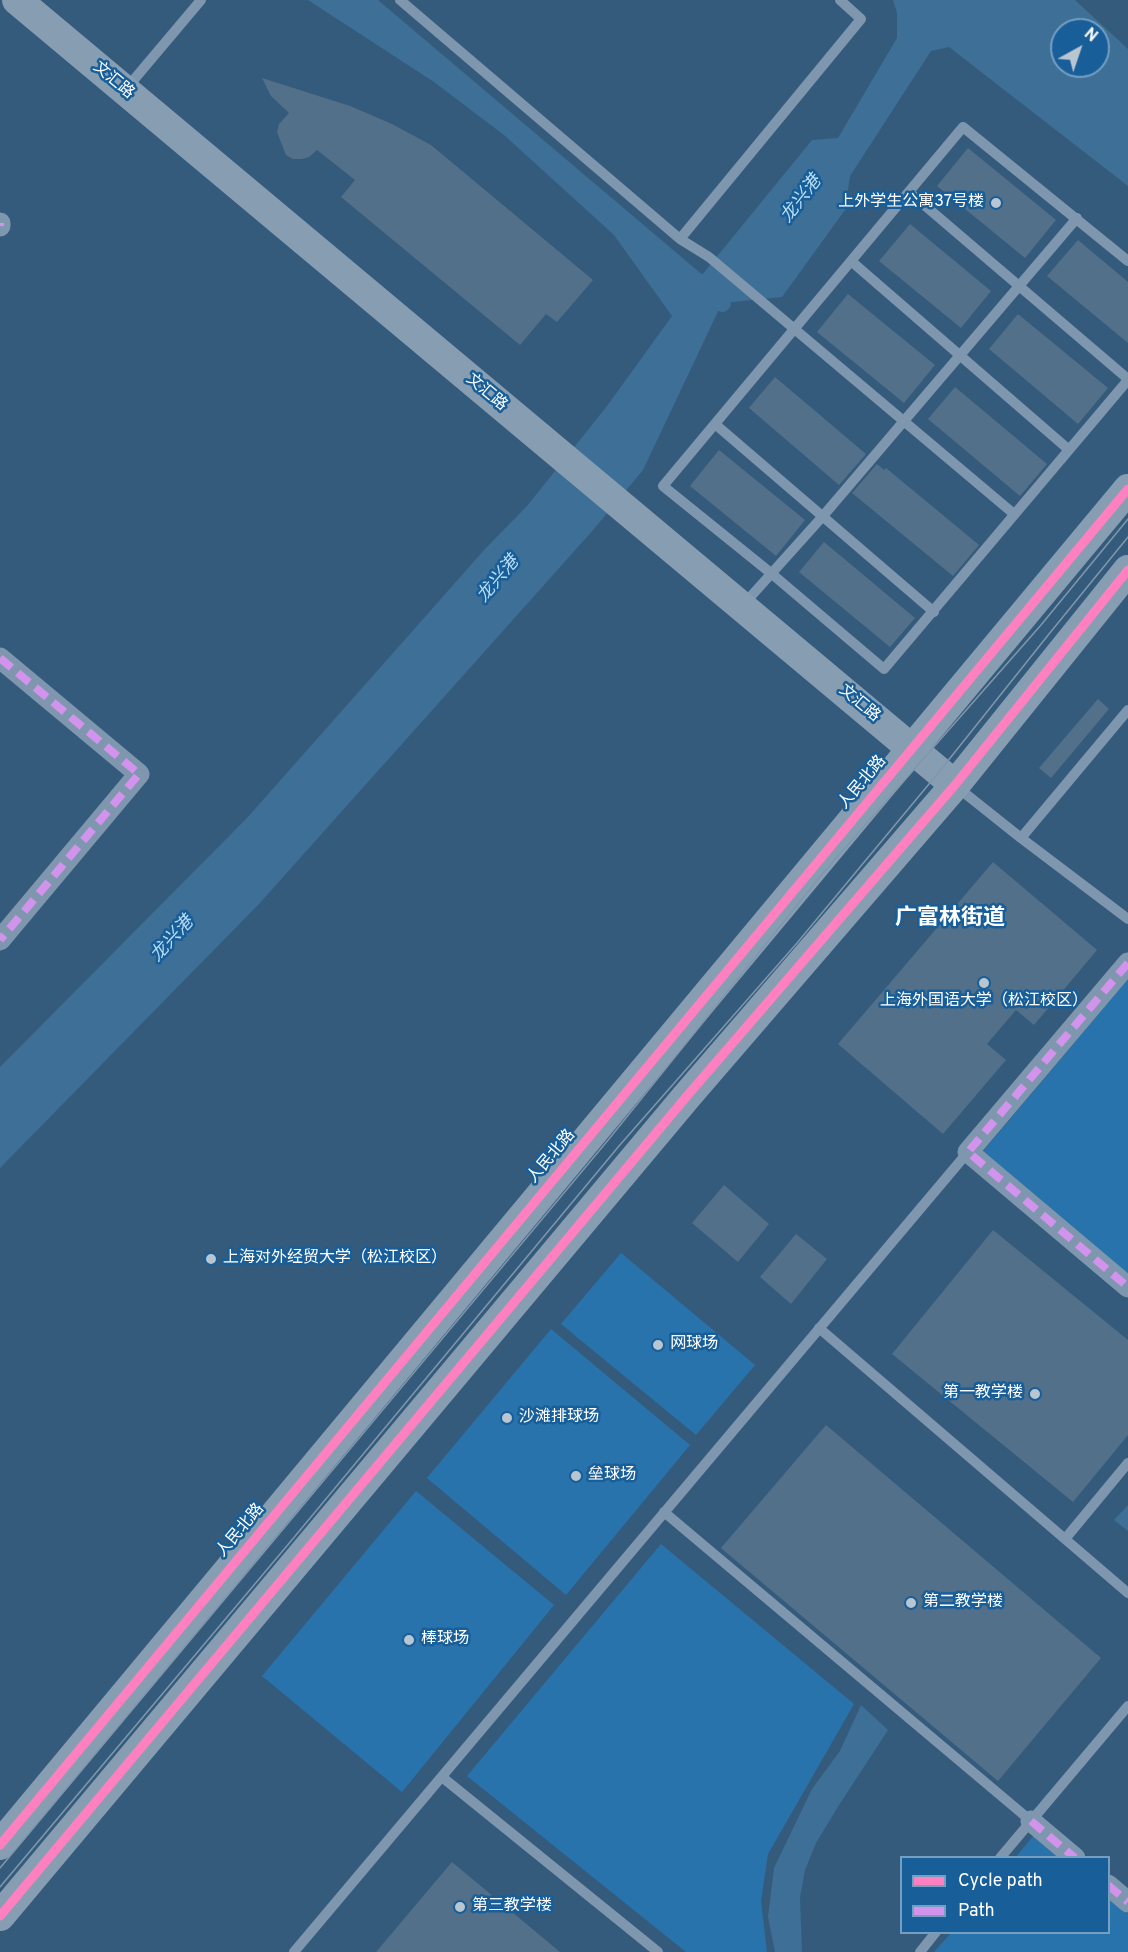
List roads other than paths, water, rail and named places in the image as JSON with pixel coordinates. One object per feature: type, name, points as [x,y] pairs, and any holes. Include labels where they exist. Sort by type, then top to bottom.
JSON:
[{"type":"main road","name":"文汇路","points":[[17,0],[955,785]]},
{"type":"main road","name":"人民北路","points":[[0,1845],[1128,489]]},
{"type":"main road","points":[[0,1916],[687,1096],[955,785],[1128,570]]},
{"type":"street","points":[[0,658],[139,774],[2,934]]},
{"type":"street","points":[[1128,963],[968,1152],[1128,1287]]},
{"type":"street","points":[[1031,1821],[1074,1856]]},
{"type":"street","points":[[1110,1888],[1128,1902]]},
{"type":"lane","points":[[125,91],[201,0]]},
{"type":"lane","points":[[400,0],[680,239],[709,257],[1014,514]]},
{"type":"lane","points":[[680,239],[861,19],[840,0]]},
{"type":"lane","points":[[909,192],[1128,379],[884,669],[663,486],[963,127],[1128,261]]},
{"type":"lane","points":[[742,606],[823,516],[1077,218]]},
{"type":"lane","points":[[851,261],[1068,449]]},
{"type":"lane","points":[[715,424],[934,612]]},
{"type":"lane","points":[[1021,838],[1128,710]]},
{"type":"lane","points":[[955,785],[1128,919]]},
{"type":"lane","points":[[294,1952],[968,1152]]},
{"type":"lane","points":[[819,1328],[1128,1593]]},
{"type":"lane","points":[[1065,1539],[1128,1463]]},
{"type":"lane","points":[[664,1512],[1031,1821]]},
{"type":"lane","points":[[1001,1856],[1128,1706]]},
{"type":"lane","points":[[442,1777],[658,1952]]},
{"type":"lane","points":[[920,1952],[934,1934]]},
{"type":"water","name":"龙兴港","points":[[308,0],[359,0],[697,281],[812,140],[838,138],[897,38],[897,13],[893,0],[1075,0],[1094,18],[1050,18],[1050,78],[1110,78],[1110,32],[1128,49],[1128,186],[949,47],[931,51],[850,176],[845,210],[782,297],[722,303],[643,470],[594,529],[259,904],[0,1168],[0,1067],[247,818],[485,549],[527,506],[607,406],[672,316],[614,235],[504,135],[434,82]]},
{"type":"water","points":[[1128,1505],[1128,1531],[1114,1520]]},
{"type":"water","points":[[861,1705],[888,1730],[816,1843],[805,1870],[800,1898],[802,1952],[775,1952],[768,1917],[774,1868],[812,1789],[840,1751]]},
{"type":"waterway","points":[[364,0],[722,303]]},
{"type":"tram line","points":[[0,1868],[609,1139],[823,873],[1041,625],[1128,519]]},
{"type":"tram line","points":[[0,1887],[619,1146],[797,943],[939,772],[1128,537]]},
{"type":"place","name":"上外学生公寓37号楼","points":[[996,203]]},
{"type":"place","name":"上海外国语大学（松江校区）","points":[[984,983]]},
{"type":"place","name":"上海对外经贸大学（松江校区）","points":[[211,1259]]},
{"type":"place","name":"网球场","points":[[658,1345]]},
{"type":"place","name":"第一教学楼","points":[[1035,1394]]},
{"type":"place","name":"沙滩排球场","points":[[507,1418]]},
{"type":"place","name":"垒球场","points":[[576,1476]]},
{"type":"place","name":"第二教学楼","points":[[911,1603]]},
{"type":"place","name":"棒球场","points":[[409,1640]]},
{"type":"place","name":"第三教学楼","points":[[460,1907]]},
{"type":"district","name":"广富林街道","points":[[950,920]]}]
